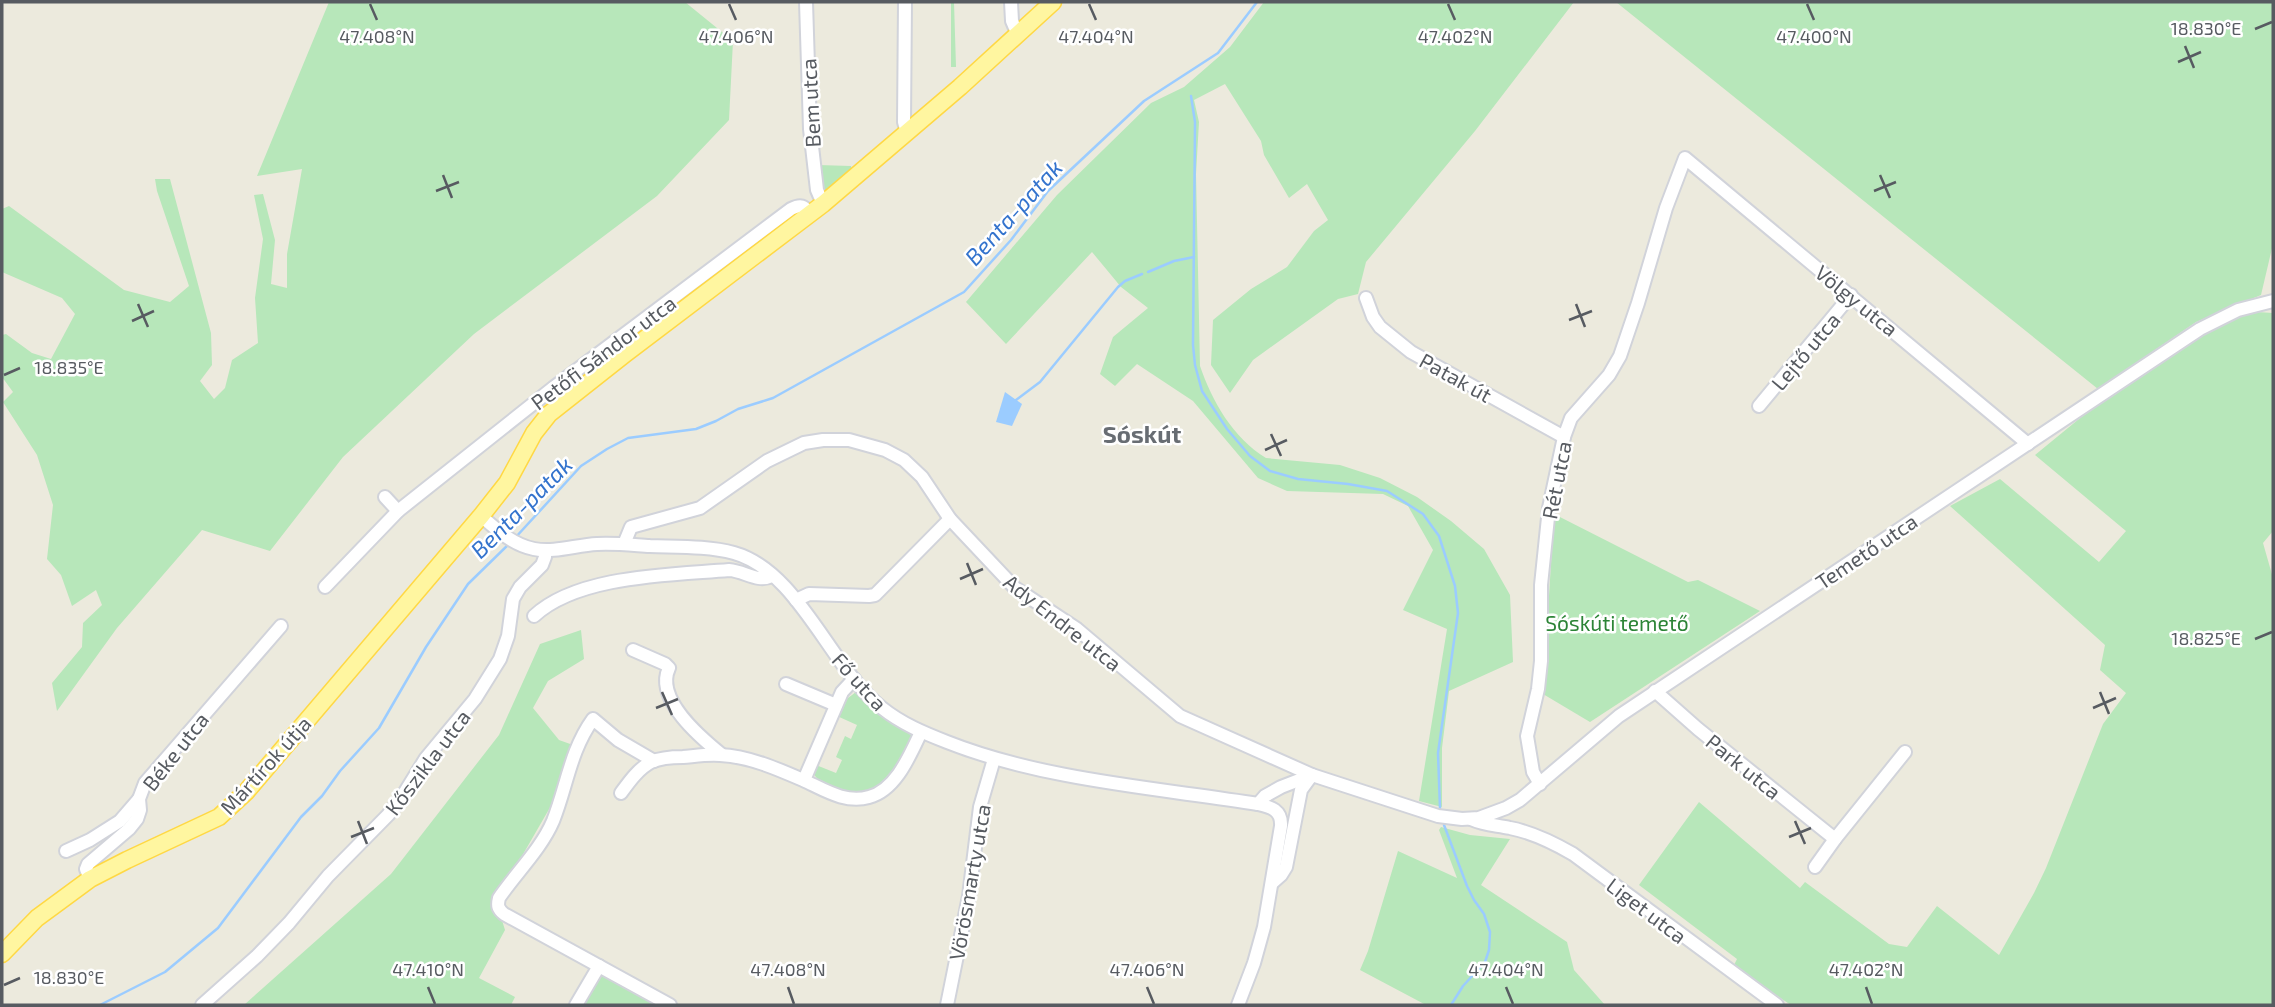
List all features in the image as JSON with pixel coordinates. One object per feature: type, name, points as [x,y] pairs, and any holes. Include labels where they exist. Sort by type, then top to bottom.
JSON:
[{"type":"main road","name":"Petőfi Sándor utca","points":[[481,516],[507,483],[534,433],[549,414],[817,208],[907,133],[1053,2]]},
{"type":"main road","name":"Mártírok útja","points":[[2,954],[37,918],[90,879],[219,817],[230,807],[246,792],[481,516]]},
{"type":"street","name":"Bem utca","points":[[806,2],[810,129],[817,208]]},
{"type":"street","points":[[905,2],[904,122],[907,133]]},
{"type":"street","points":[[1011,2],[1012,21],[1018,35]]},
{"type":"street","name":"Völgy utca","points":[[1685,158],[2028,444]]},
{"type":"street","name":"Rét utca","points":[[1540,784],[1533,772],[1527,736],[1538,689],[1541,661],[1541,596],[1549,508],[1564,437],[1571,418],[1609,375],[1620,356],[1666,208],[1685,158]]},
{"type":"street","name":"Petőfi Sándor utca","points":[[398,511],[553,388],[791,209],[799,205],[817,208]]},
{"type":"street","name":"Lejtő utca","points":[[1759,406],[1851,295]]},
{"type":"street","name":"Patak út","points":[[1366,298],[1380,327],[1410,352],[1564,437]]},
{"type":"street","name":"Temető utca","points":[[1471,819],[1506,808],[1540,784],[1588,740],[1655,691],[2212,321],[2248,306],[2273,301]]},
{"type":"street","name":"Ady Endre utca","points":[[624,544],[631,527],[700,508],[782,452],[814,440],[863,442],[894,454],[922,477],[950,519],[1015,588],[1077,629],[1180,716],[1312,775],[1438,816],[1471,819]]},
{"type":"street","points":[[325,587],[398,511],[385,497]]},
{"type":"street","points":[[481,516],[520,545],[539,549]]},
{"type":"street","points":[[796,600],[809,594],[876,595],[950,519]]},
{"type":"street","name":"Fő utca","points":[[539,549],[624,544],[708,548],[734,553],[756,562],[796,600],[854,680],[880,707],[921,732],[995,759],[1113,782],[1258,804]]},
{"type":"street","name":"Kőszikla utca","points":[[202,1005],[265,947],[328,876],[388,815],[426,758],[475,699],[500,659],[508,636],[513,599],[545,557],[539,549]]},
{"type":"street","points":[[534,617],[547,606],[579,592],[630,578],[729,570],[765,580],[772,576]]},
{"type":"street","name":"Béke utca","points":[[90,879],[86,869],[88,863],[129,830],[140,810],[139,799],[145,783],[154,771],[281,626]]},
{"type":"street","points":[[633,650],[666,664],[669,668],[666,684],[670,697],[704,749]]},
{"type":"street","points":[[804,780],[845,687],[854,680]]},
{"type":"street","points":[[786,684],[836,705]]},
{"type":"street","name":"Park utca","points":[[1655,691],[1835,839]]},
{"type":"street","points":[[654,761],[618,740],[593,719],[576,745],[567,782],[551,824],[499,898],[499,909],[670,1005]]},
{"type":"street","points":[[621,793],[638,772],[654,761],[704,749],[750,761],[804,780],[837,796],[869,797],[887,787],[894,779],[921,732]]},
{"type":"street","points":[[1815,867],[1905,752]]},
{"type":"street","name":"Vörösmarty utca","points":[[947,1005],[969,896],[981,807],[995,759]]},
{"type":"street","points":[[1281,787],[1283,762]]},
{"type":"street","points":[[1272,883],[1286,867],[1301,790],[1312,775]]},
{"type":"street","points":[[1238,1005],[1264,927],[1281,820],[1276,810],[1258,804],[1265,796],[1281,787],[1312,775]]},
{"type":"street","points":[[66,851],[90,841],[120,821],[139,799]]},
{"type":"street","points":[[1506,808],[1510,828]]},
{"type":"street","name":"Liget utca","points":[[1471,819],[1485,825],[1510,828],[1573,853],[1777,1005]]},
{"type":"street","points":[[576,1005],[599,966]]},
{"type":"green space","points":[[329,2],[685,2],[733,41],[729,120],[657,196],[474,334],[343,457],[270,551],[202,530],[117,628],[57,711],[52,683],[82,647],[83,623],[102,605],[96,590],[72,606],[61,575],[47,559],[53,505],[37,455],[3,402],[13,392],[2,377],[2,335],[6,334],[32,353],[51,359],[75,314],[62,298],[2,272],[2,209],[9,206],[124,290],[170,302],[189,286],[155,179],[170,179],[211,333],[212,365],[200,381],[214,399],[225,388],[232,360],[258,343],[255,298],[263,239],[254,195],[263,194],[275,240],[271,284],[287,288],[287,254],[302,169],[257,176]]},
{"type":"green space","points":[[951,2],[954,2],[956,67],[951,67]]},
{"type":"green space","points":[[1264,2],[1574,2],[1475,131],[1366,262],[1358,294],[1338,299],[1253,360],[1230,393],[1211,365],[1213,320],[1251,289],[1287,267],[1314,231],[1328,220],[1307,184],[1289,198],[1264,155],[1261,141],[1225,84],[1194,100],[1199,122],[1196,174],[1200,366],[1225,418],[1243,440],[1266,458],[1340,465],[1380,478],[1417,497],[1484,549],[1510,595],[1513,662],[1449,691],[1442,748],[1442,807],[1419,801],[1447,629],[1403,610],[1433,550],[1408,506],[1383,494],[1287,491],[1258,478],[1193,401],[1137,364],[1115,386],[1100,374],[1113,337],[1148,308],[1121,287],[1092,252],[1006,344],[966,302],[1057,195],[1151,103],[1184,87],[1230,47]]},
{"type":"green space","points":[[1616,2],[2273,2],[2273,244],[2261,295],[2196,322],[2098,389]]},
{"type":"green space","points":[[818,165],[851,166],[852,173],[827,192],[821,190]]},
{"type":"green space","points":[[2257,312],[2273,313],[2273,531],[2263,543],[2273,578],[2273,1005],[1791,1005],[1733,967],[1737,959],[1639,885],[1699,802],[1800,888],[1805,882],[1889,944],[1907,947],[1937,906],[1999,955],[2046,868],[2103,724],[2126,693],[2100,670],[2105,645],[1950,506],[2000,479],[2099,562],[2126,531],[2035,455],[2107,396],[2197,335],[2224,321]]},
{"type":"green space","name":"Sóskúti temető","points":[[1554,514],[1688,582],[1698,580],[1760,611],[1590,722],[1543,694]]},
{"type":"green space","points":[[581,630],[584,659],[548,681],[533,708],[559,740],[573,745],[563,785],[496,901],[505,930],[479,978],[515,997],[511,1005],[244,1005],[391,874],[499,735],[540,644]]},
{"type":"green space","points":[[856,692],[879,715],[913,733],[904,754],[888,778],[878,788],[861,793],[833,789],[813,773],[816,765],[836,773],[842,760],[836,757],[845,736],[851,739],[857,725],[837,716],[844,701]]},
{"type":"green space","points":[[1441,827],[1470,835],[1510,839],[1481,885],[1567,942],[1574,970],[1605,1005],[1426,1005],[1360,970],[1398,851],[1457,878],[1439,830]]},
{"type":"green space","points":[[605,974],[663,1005],[581,1005],[599,976]]},
{"type":"water","points":[[1005,392],[1022,404],[1012,426],[996,422]]},
{"type":"waterway","name":"Benta-patak","points":[[515,538],[581,466],[607,449],[628,438],[696,429],[738,409],[773,398],[964,292],[1011,240],[1048,191],[1144,101],[1218,53],[1257,2]]},
{"type":"waterway","points":[[1191,96],[1195,122],[1193,345],[1202,391],[1227,429],[1250,456],[1270,471],[1298,479],[1387,491],[1423,514],[1439,536],[1455,586],[1458,613],[1438,753],[1440,808]]},
{"type":"waterway","points":[[1148,272],[1174,261],[1194,257]]},
{"type":"waterway","points":[[1016,400],[1040,382],[1118,287],[1142,274]]},
{"type":"waterway","name":"Benta-patak","points":[[100,1005],[165,972],[218,928],[301,817],[379,728],[426,647],[468,584],[510,543]]},
{"type":"waterway","points":[[1444,825],[1467,886],[1484,914],[1490,932],[1485,962],[1463,986],[1451,1005]]},
{"type":"district","name":"Sóskút","points":[[1142,433]]}]
